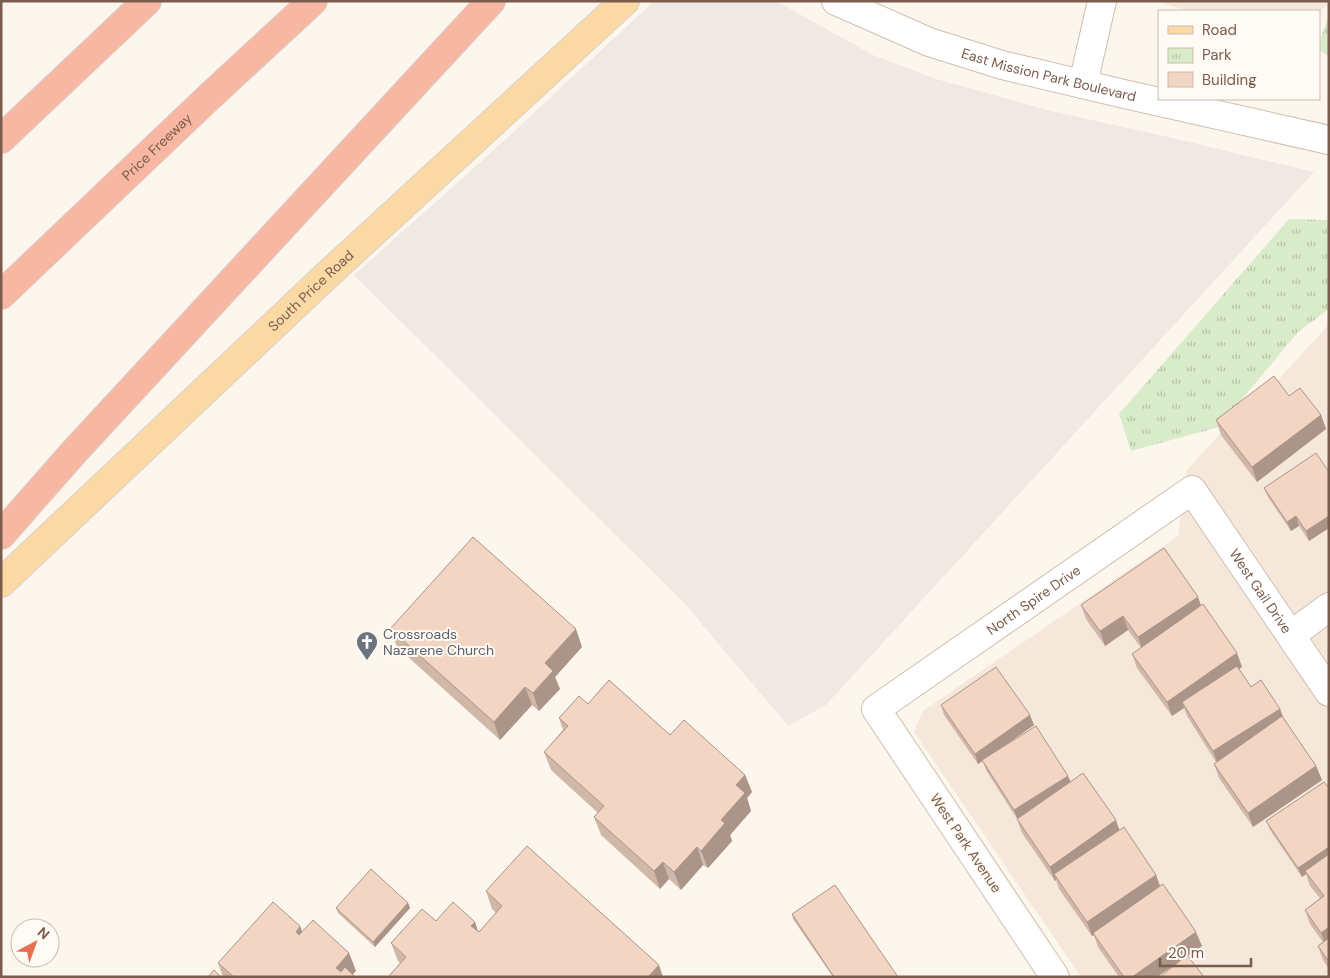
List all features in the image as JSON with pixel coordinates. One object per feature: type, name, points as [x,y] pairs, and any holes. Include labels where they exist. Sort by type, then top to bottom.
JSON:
[{"type":"highway","points":[[1,139],[147,1]]},
{"type":"highway","name":"Price Freeway","points":[[1,295],[313,1]]},
{"type":"highway","points":[[1,536],[74,452],[491,1]]},
{"type":"main road","name":"South Price Road","points":[[1,583],[326,276],[625,1]]},
{"type":"street","name":"East Mission Park Boulevard","points":[[836,1],[930,42],[1002,65],[1329,140]]},
{"type":"street","points":[[1083,84],[1102,1]]},
{"type":"street","name":"West Gail Drive","points":[[1192,490],[1329,692]]},
{"type":"street","name":"North Spire Drive","points":[[876,709],[1192,490]]},
{"type":"street","points":[[1291,635],[1329,607]]},
{"type":"street","name":"West Park Avenue","points":[[876,709],[1055,977]]},
{"type":"shaded area","points":[[654,1],[776,1],[873,55],[936,79],[1051,111],[1314,172],[826,705],[788,726],[684,603],[354,275],[495,149]]},
{"type":"shaded area","points":[[1157,1],[1329,1],[1320,12],[1320,10],[1186,10]]},
{"type":"shaded area","points":[[1329,324],[1329,977],[1081,977],[914,732],[923,711],[1178,536],[1187,470],[1256,394],[1279,379]]},
{"type":"green space","points":[[1329,15],[1329,56],[1320,51],[1320,40]]},
{"type":"green space","points":[[1289,219],[1329,220],[1329,309],[1298,332],[1219,427],[1131,451],[1119,414]]},
{"type":"building","points":[[1274,376],[1289,396],[1300,388],[1321,415],[1252,467],[1216,420]]},
{"type":"building","points":[[1316,453],[1329,472],[1329,516],[1306,531],[1296,516],[1287,522],[1264,488]]},
{"type":"building","points":[[473,537],[576,629],[545,663],[553,671],[533,693],[525,687],[494,722],[390,629]]},
{"type":"building","points":[[1164,548],[1198,597],[1138,637],[1123,616],[1100,631],[1081,605]]},
{"type":"building","points":[[1203,604],[1237,653],[1167,702],[1132,654]]},
{"type":"building","points":[[1237,666],[1251,687],[1261,680],[1280,709],[1213,751],[1182,702]]},
{"type":"building","points":[[996,667],[1030,715],[975,754],[941,705]]},
{"type":"building","points":[[609,680],[670,735],[684,720],[745,775],[736,785],[745,793],[721,820],[725,823],[701,851],[697,847],[674,872],[663,862],[654,871],[594,817],[604,806],[544,752],[568,726],[559,718],[579,696],[588,704]]},
{"type":"building","points":[[1282,716],[1316,766],[1248,813],[1214,764]]},
{"type":"building","points":[[1036,726],[1068,776],[1014,810],[982,760]]},
{"type":"building","points":[[1083,773],[1116,820],[1050,867],[1017,819]]},
{"type":"building","points":[[1324,782],[1329,788],[1329,847],[1298,868],[1266,821]]},
{"type":"building","points":[[1124,827],[1156,875],[1087,922],[1054,874]]},
{"type":"building","points":[[527,846],[659,965],[648,977],[389,977],[406,957],[391,943],[422,909],[436,921],[453,902],[475,922],[471,926],[479,932],[502,906],[486,891]]},
{"type":"building","points":[[1329,854],[1329,927],[1321,933],[1305,910],[1324,896],[1305,871]]},
{"type":"building","points":[[371,869],[408,903],[373,942],[336,908]]},
{"type":"building","points":[[1163,884],[1196,932],[1132,977],[1124,977],[1093,933]]},
{"type":"building","points":[[835,885],[898,977],[834,977],[792,914]]},
{"type":"building","points":[[273,902],[300,926],[296,932],[299,935],[313,920],[349,953],[336,968],[341,972],[345,967],[355,977],[234,977],[218,963]]},
{"type":"building","points":[[1329,938],[1329,962],[1318,946]]},
{"type":"building","points":[[1187,955],[1204,977],[1160,977]]},
{"type":"building","points":[[214,970],[221,977],[208,977]]},
{"type":"place","name":"Crossroads Nazarene Church","points":[[367,661]]}]
